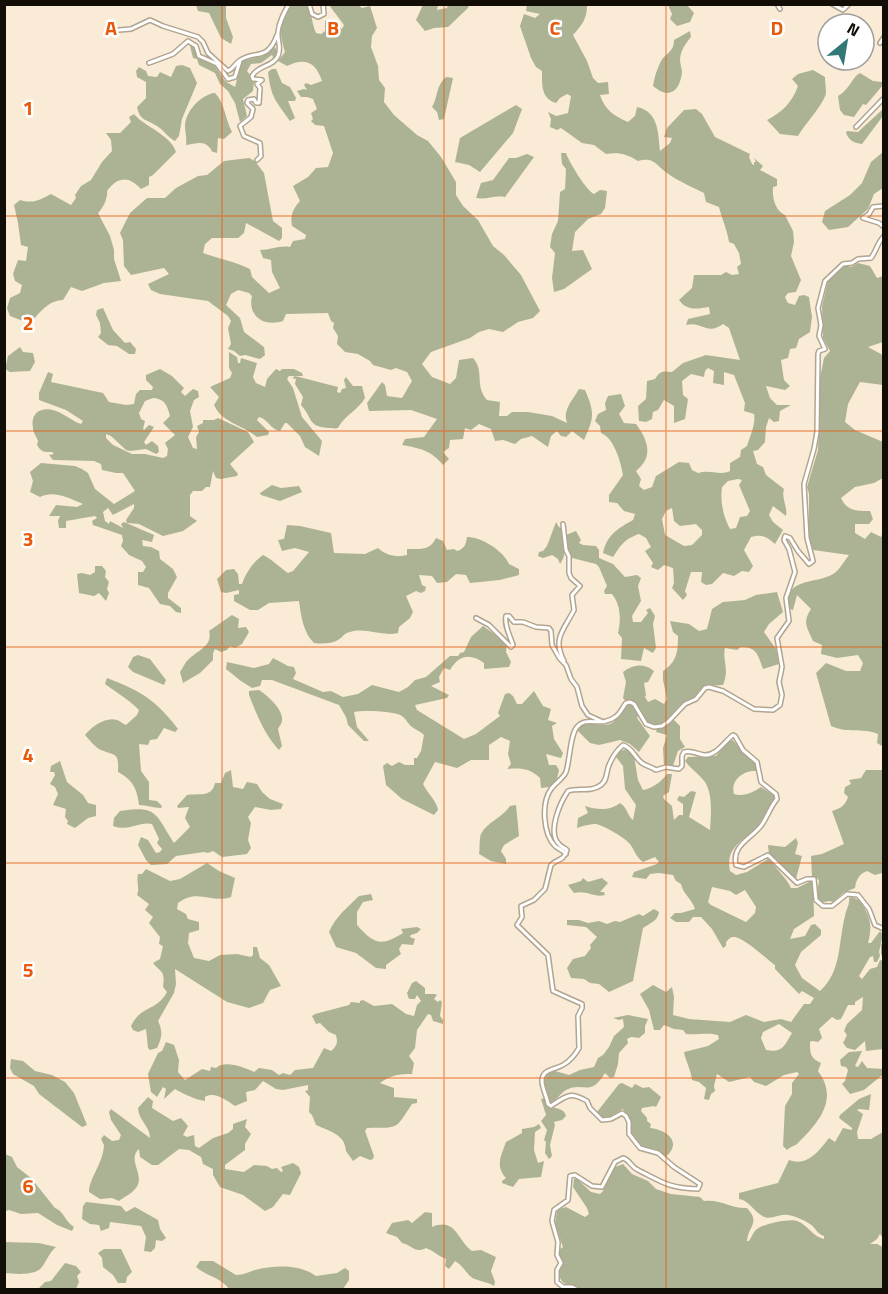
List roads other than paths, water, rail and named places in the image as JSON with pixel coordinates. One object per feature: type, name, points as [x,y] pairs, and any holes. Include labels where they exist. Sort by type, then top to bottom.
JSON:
[{"type":"street","points":[[119,30],[131,29],[153,20],[162,26],[198,37],[208,53],[228,71],[240,61],[264,54],[273,45],[289,4]]},
{"type":"street","points":[[309,4],[312,14],[318,17],[324,14],[323,4]]},
{"type":"street","points":[[777,4],[780,9]]},
{"type":"street","points":[[832,4],[843,10],[849,4]]},
{"type":"street","points":[[257,160],[261,156],[260,143],[244,136],[240,126],[251,117],[252,107],[248,100],[254,99],[256,103],[259,103],[260,88],[257,84],[262,80],[252,78],[254,72],[275,61],[279,54],[278,34]]},
{"type":"street","points":[[880,43],[884,37]]},
{"type":"street","points":[[149,63],[173,54],[188,41],[196,46],[198,56],[217,64],[228,80],[235,77],[240,61]]},
{"type":"street","points":[[856,128],[884,98]]},
{"type":"street","points":[[884,206],[873,207],[863,218],[884,227]]},
{"type":"street","points":[[566,854],[555,846],[547,829],[545,806],[549,792],[565,773],[575,730],[585,721],[605,722],[616,717],[624,705],[630,702],[646,724],[658,727],[669,721],[685,704],[696,699],[705,688],[709,687],[723,691],[754,709],[773,710],[780,705],[782,695],[779,682],[782,664],[777,638],[789,621],[786,598],[795,572],[788,546],[784,540],[785,536],[790,538],[809,564],[813,561],[807,538],[804,483],[817,432],[819,351],[825,349],[819,336],[821,325],[818,308],[825,281],[843,264],[871,258],[876,251],[878,241],[884,236]]},
{"type":"street","points":[[563,524],[566,550],[569,556],[568,573],[580,586],[572,595],[574,612],[565,624],[558,647],[588,715],[605,722]]},
{"type":"street","points":[[476,618],[489,625],[511,647],[513,645],[504,619],[506,616],[514,622],[527,622],[536,627],[547,627],[551,631],[552,645],[566,665]]},
{"type":"street","points":[[578,1290],[563,1287],[557,1282],[557,1270],[561,1263],[556,1255],[558,1242],[552,1221],[554,1210],[568,1200],[570,1176],[575,1175],[592,1186],[602,1187],[617,1159],[623,1158],[639,1171],[648,1173],[666,1185],[698,1189],[700,1184],[658,1153],[640,1148],[629,1134],[629,1122],[622,1113],[611,1119],[602,1120],[590,1108],[587,1101],[571,1095],[552,1106],[548,1104],[542,1077],[546,1071],[558,1068],[568,1061],[579,1048],[578,1019],[582,1004],[553,991],[548,955],[517,925],[522,916],[521,906],[534,900],[545,889],[551,865],[563,859],[566,854],[567,850],[558,844],[556,837],[558,807],[570,790],[591,789],[601,785],[607,777],[614,754],[622,746],[630,747],[643,764],[656,770],[679,769],[682,766],[684,752],[690,751],[705,755],[712,753],[732,735],[735,736],[743,750],[758,762],[760,782],[776,794],[777,799],[762,825],[739,846],[735,856],[736,865],[744,867],[768,855],[797,883],[814,879],[815,897],[823,906],[832,906],[847,894],[858,894],[869,909],[875,925],[884,929]]},
{"type":"street","points":[[884,946],[884,953]]}]
